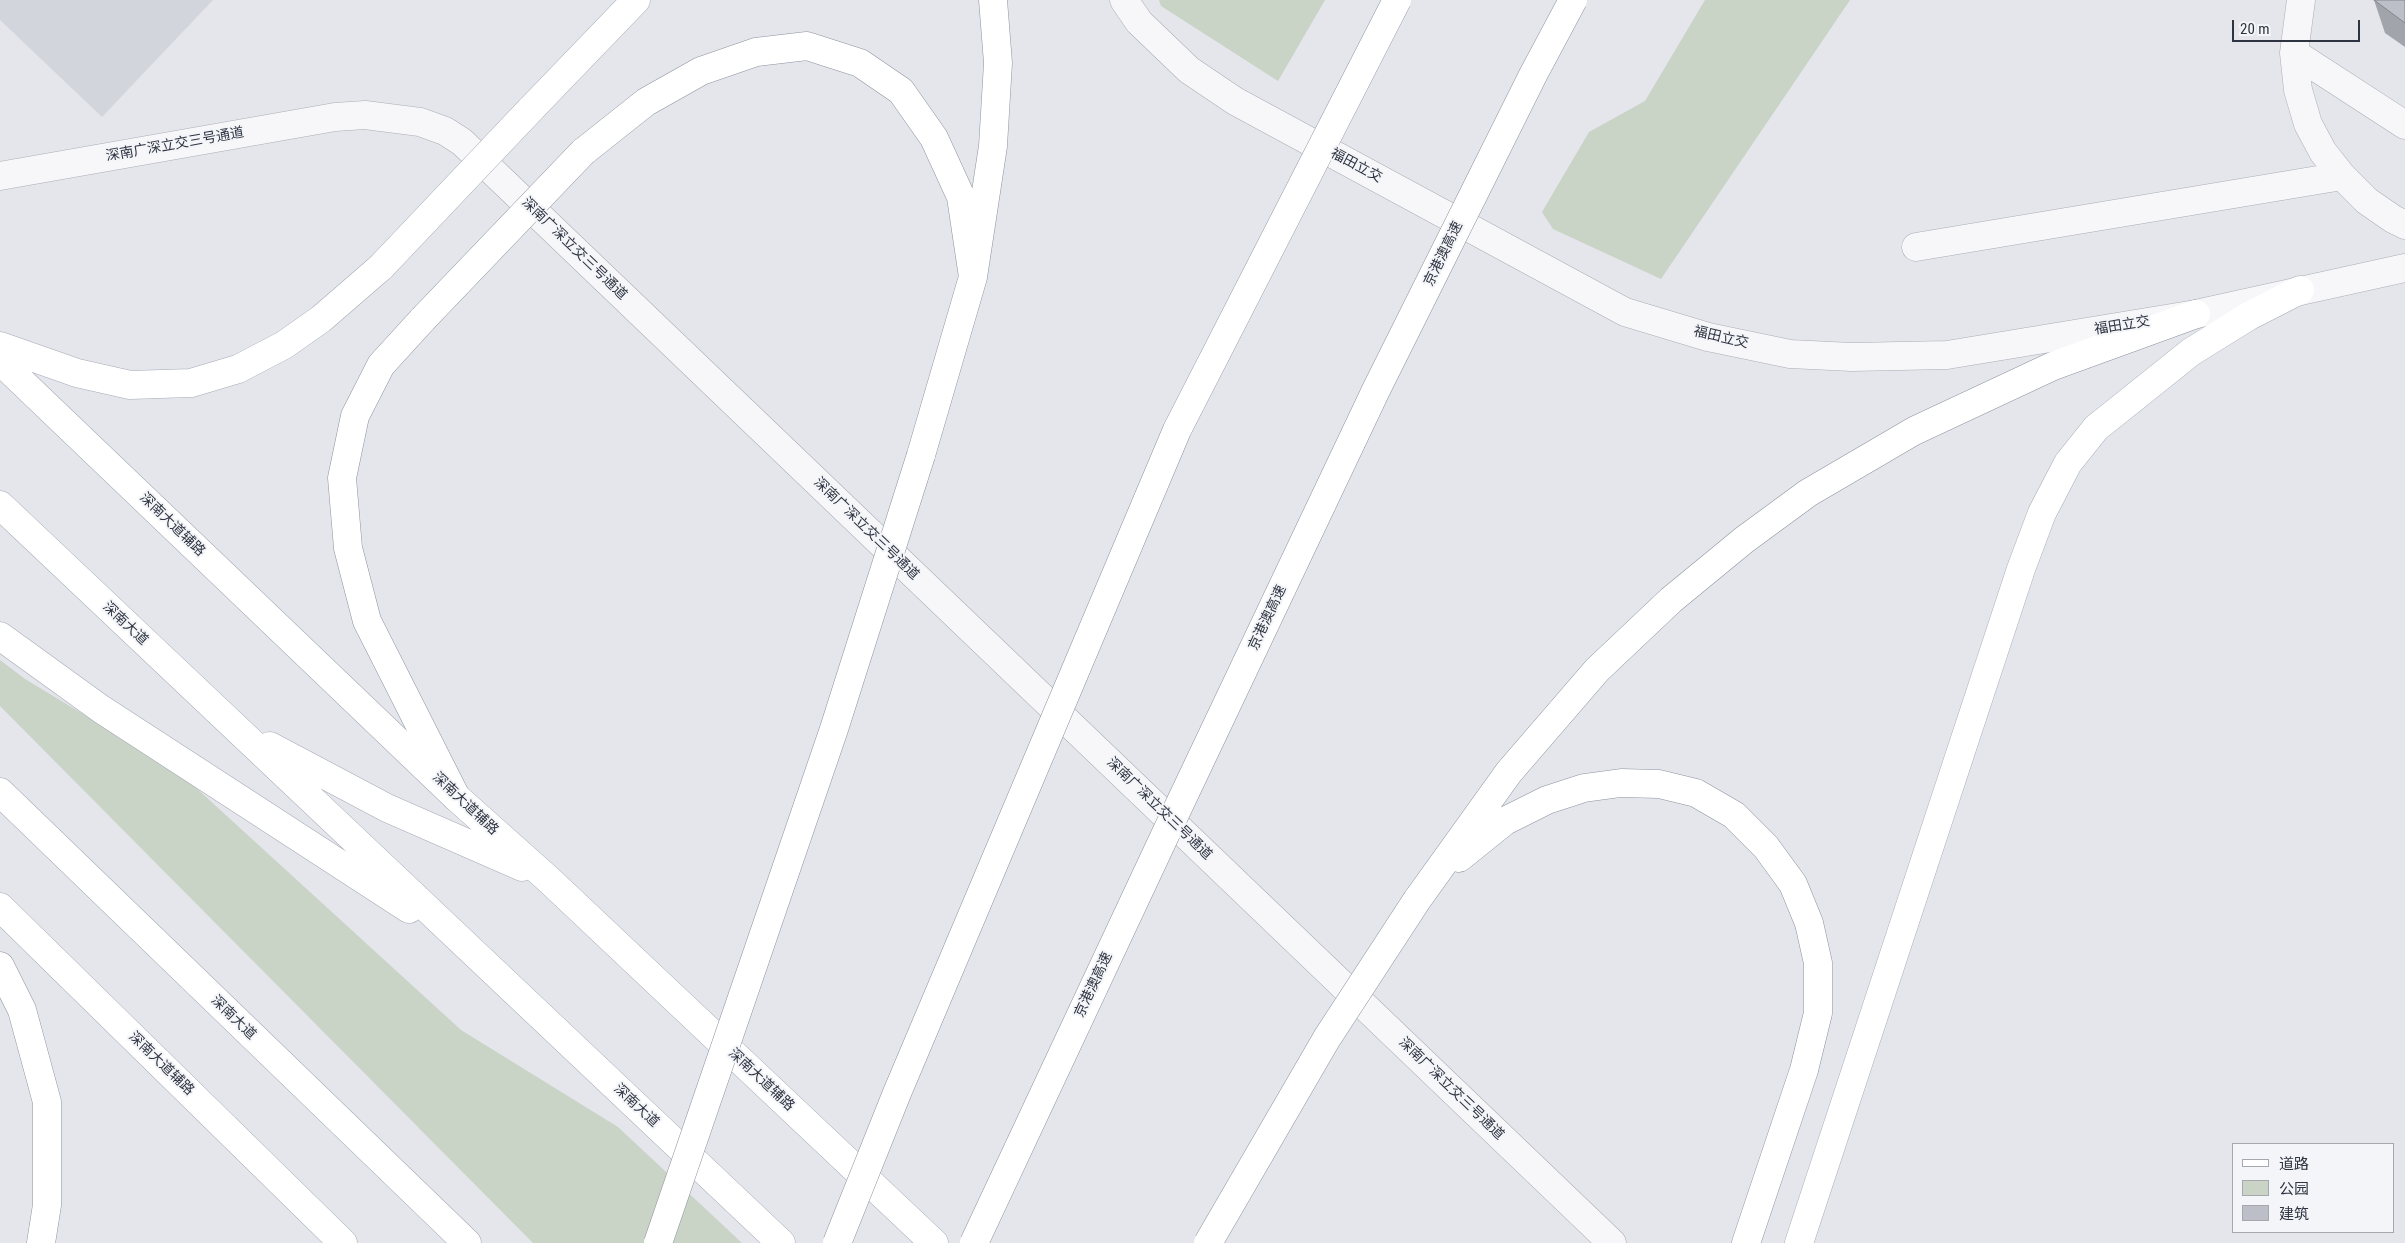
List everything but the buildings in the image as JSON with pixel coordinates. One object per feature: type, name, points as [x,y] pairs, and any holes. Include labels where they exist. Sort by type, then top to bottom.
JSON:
[{"type":"main road","points":[[0,346],[77,373],[130,385],[190,383],[238,369],[284,344],[321,318],[381,267],[636,0]]},
{"type":"main road","points":[[658,1243],[831,738],[921,455],[973,277],[993,146],[998,63],[993,0]]},
{"type":"main road","points":[[837,1243],[898,1092],[1177,430],[1397,0]]},
{"type":"main road","name":"京港澳高速","points":[[974,1243],[1178,807],[1368,408],[1533,75],[1573,0]]},
{"type":"main road","points":[[456,797],[368,621],[348,548],[342,478],[355,416],[382,366],[423,319],[582,152],[646,102],[701,71],[756,52],[807,46],[860,63],[901,91],[934,138],[961,197],[973,277]]},
{"type":"main road","points":[[1800,1243],[2021,569],[2042,513],[2068,463],[2096,428],[2191,352],[2249,316],[2300,290]]},
{"type":"main road","points":[[1208,1243],[1327,1038],[1417,900],[1510,772],[1597,670],[1671,600],[1744,540],[1808,493],[1914,431],[2054,366],[2196,314]]},
{"type":"main road","name":"深南大道辅路","points":[[0,361],[456,797],[548,879],[934,1243]]},
{"type":"main road","name":"深南大道","points":[[0,505],[781,1243]]},
{"type":"main road","name":"深南大道","points":[[0,636],[101,709],[468,948]]},
{"type":"main road","points":[[225,719],[297,762],[387,808],[548,879]]},
{"type":"main road","points":[[1417,900],[1465,852],[1505,821],[1548,800],[1584,788],[1621,784],[1659,784],[1696,793],[1734,815],[1766,846],[1793,884],[1809,923],[1818,963],[1818,1014],[1804,1070],[1746,1243]]},
{"type":"main road","name":"深南大道","points":[[0,792],[467,1243]]},
{"type":"main road","name":"深南大道辅路","points":[[0,907],[343,1243]]},
{"type":"main road","points":[[0,966],[22,1010],[47,1102],[47,1205],[41,1243]]},
{"type":"street","name":"福田立交","points":[[1124,0],[1140,22],[1189,70],[1235,101],[1625,312],[1708,336],[1790,354],[1852,357],[1947,355],[2196,314],[2405,268]]},
{"type":"street","points":[[2302,0],[2294,54],[2298,90],[2308,124],[2323,152],[2342,176],[2367,201],[2405,225]]},
{"type":"street","points":[[2294,54],[2405,125]]},
{"type":"street","name":"深南广深立交三号通道","points":[[0,176],[335,117],[364,115],[420,122],[445,131],[462,142],[1612,1243]]},
{"type":"street","points":[[1916,247],[2342,176]]},
{"type":"shaded area","points":[[0,0],[213,0],[102,117],[0,20]]},
{"type":"green space","points":[[1159,0],[1325,0],[1278,81],[1161,6]]},
{"type":"green space","points":[[1705,0],[1850,0],[1661,279],[1553,229],[1542,212],[1589,132],[1645,101]]},
{"type":"green space","points":[[0,660],[25,679],[164,763],[194,786],[461,1030],[618,1127],[742,1243],[533,1243],[0,706]]}]
